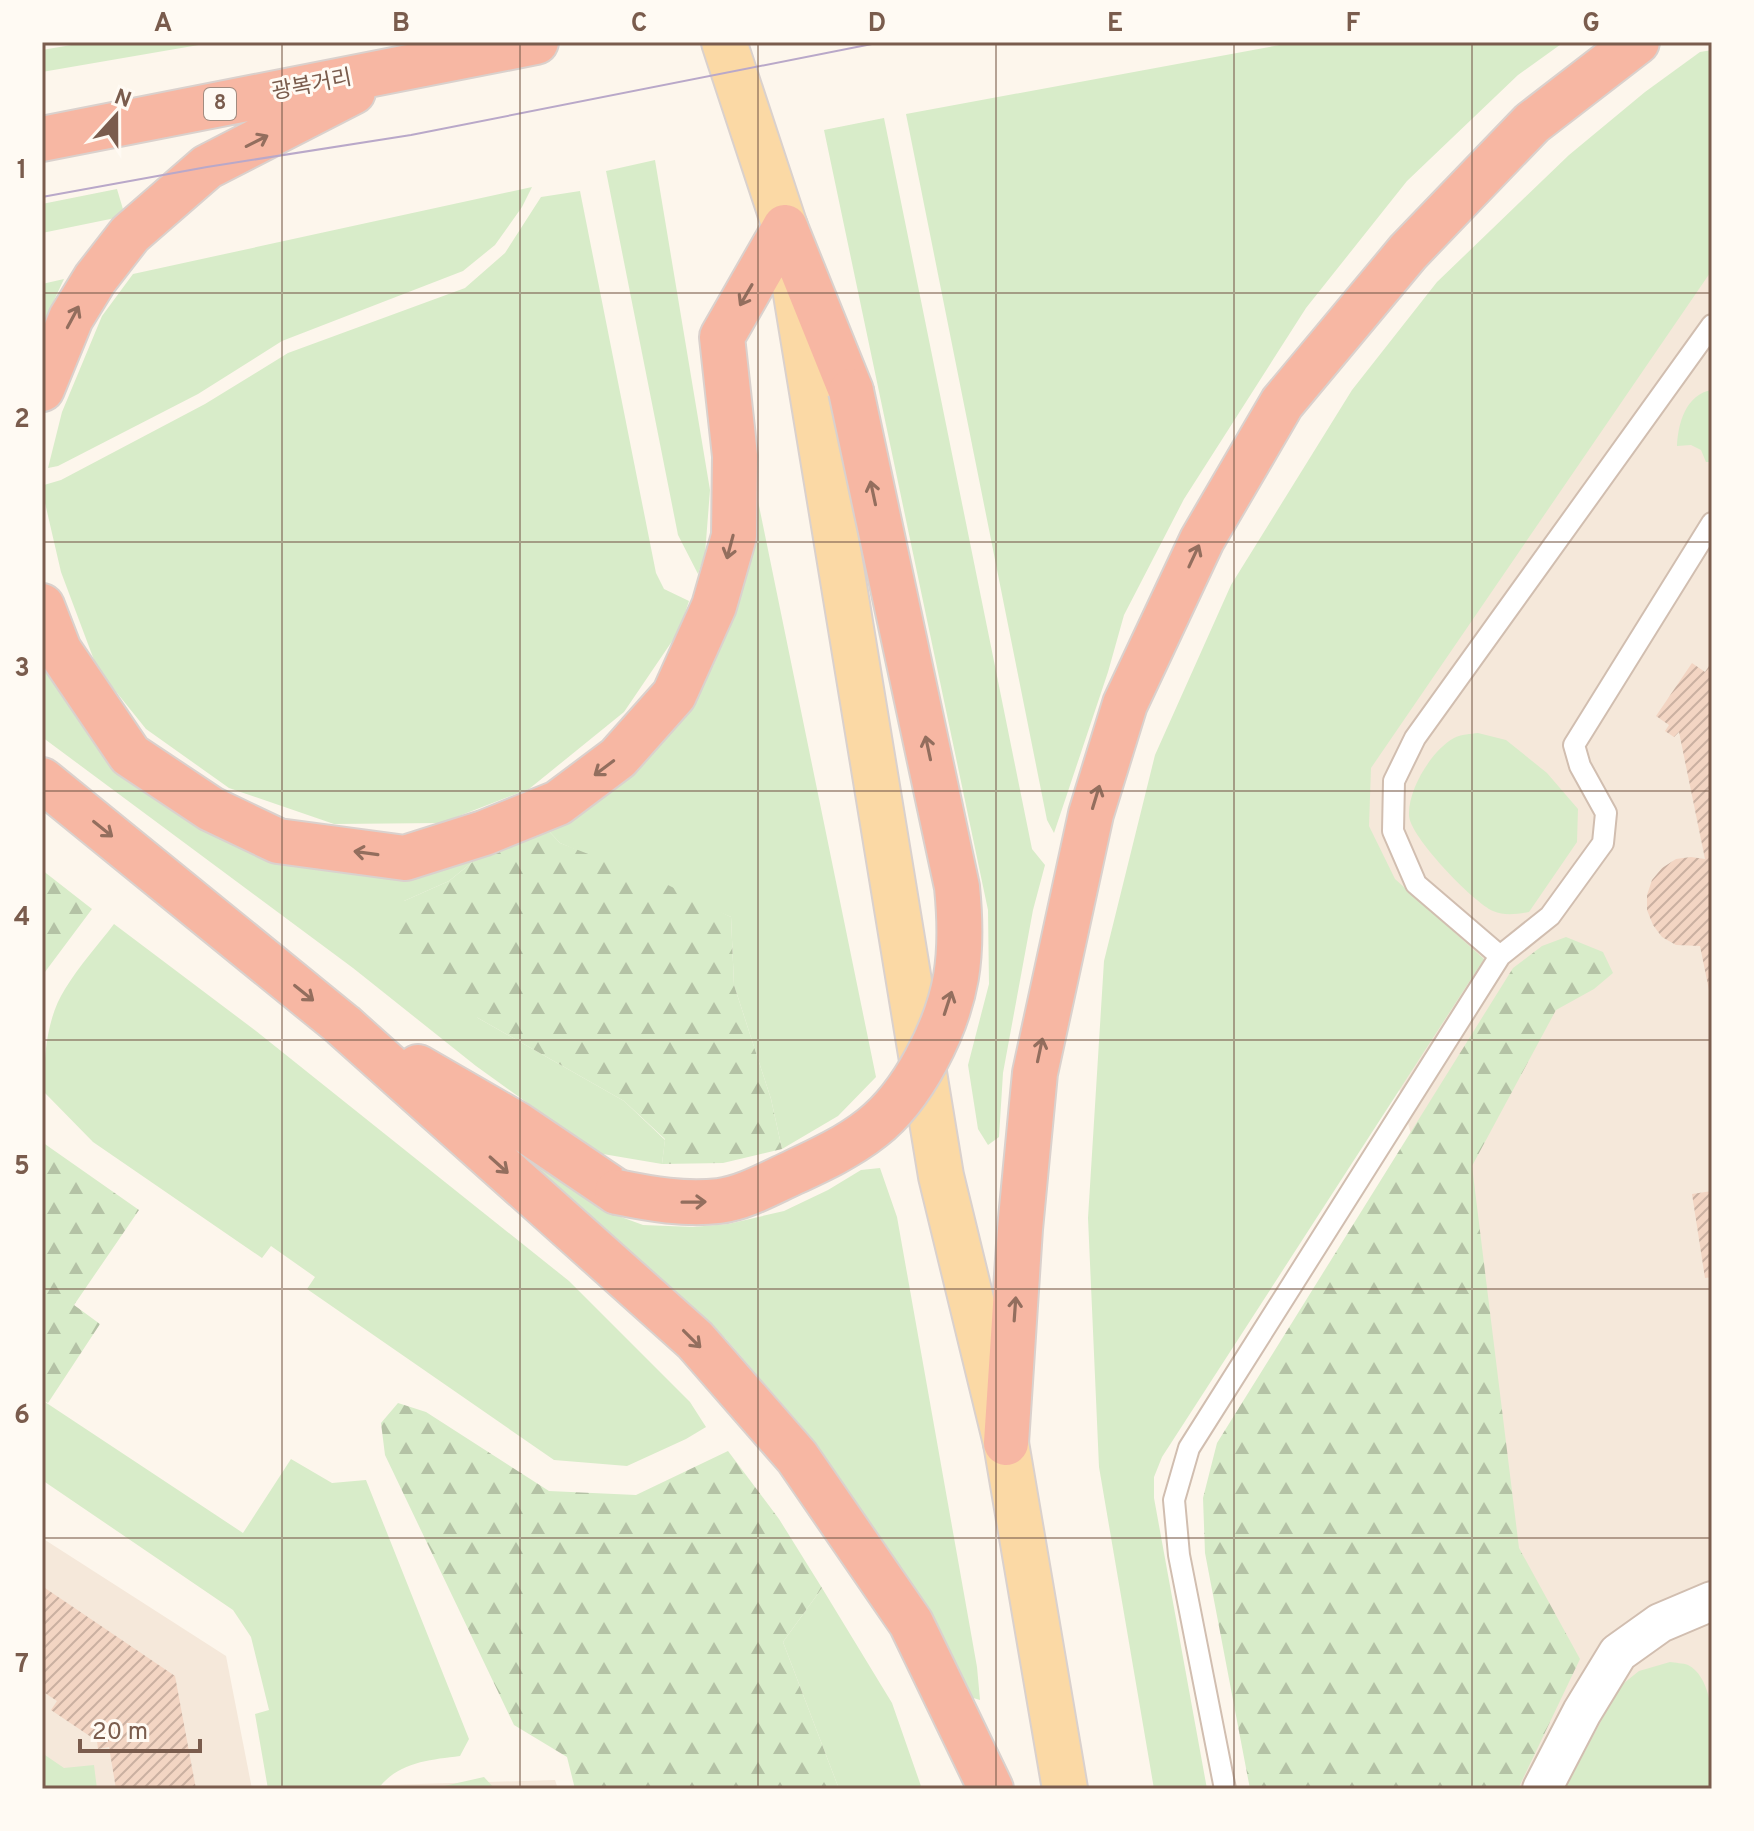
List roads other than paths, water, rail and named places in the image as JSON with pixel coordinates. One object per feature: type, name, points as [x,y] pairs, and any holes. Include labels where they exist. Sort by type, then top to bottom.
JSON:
[{"type":"highway","name":"광복거리","points":[[42,139],[536,42]]},
{"type":"highway","points":[[1006,1443],[1020,1229],[1035,1073],[1091,814],[1125,704],[1202,540],[1282,403],[1408,252],[1532,123],[1637,42]]},
{"type":"highway","points":[[42,389],[71,318],[95,279],[130,234],[207,167],[398,69]]},
{"type":"highway","points":[[343,1025],[515,1123],[617,1192],[669,1202],[721,1201],[828,1157],[873,1127],[910,1087],[937,1036],[956,978],[960,926],[957,887],[851,391],[785,227]]},
{"type":"highway","points":[[42,606],[59,650],[130,755],[211,809],[278,841],[405,858],[484,833],[558,803],[618,758],[674,695],[714,606],[734,536],[735,456],[722,337],[785,227]]},
{"type":"highway","points":[[42,780],[343,1025],[695,1340],[797,1457],[911,1623],[991,1789]]},
{"type":"main road","points":[[724,42],[785,227],[941,1176],[1006,1443],[1065,1789]]},
{"type":"street","points":[[1542,1789],[1582,1712],[1618,1653],[1660,1623],[1712,1601]]},
{"type":"lane","points":[[1500,956],[1416,884],[1393,831],[1394,781],[1415,738],[1712,325]]},
{"type":"lane","points":[[1225,1789],[1179,1555],[1174,1500],[1189,1448],[1500,956],[1550,916],[1603,843],[1606,813],[1580,766],[1574,745],[1712,523]]},
{"type":"tram line","points":[[42,197],[411,135],[882,42]]}]
